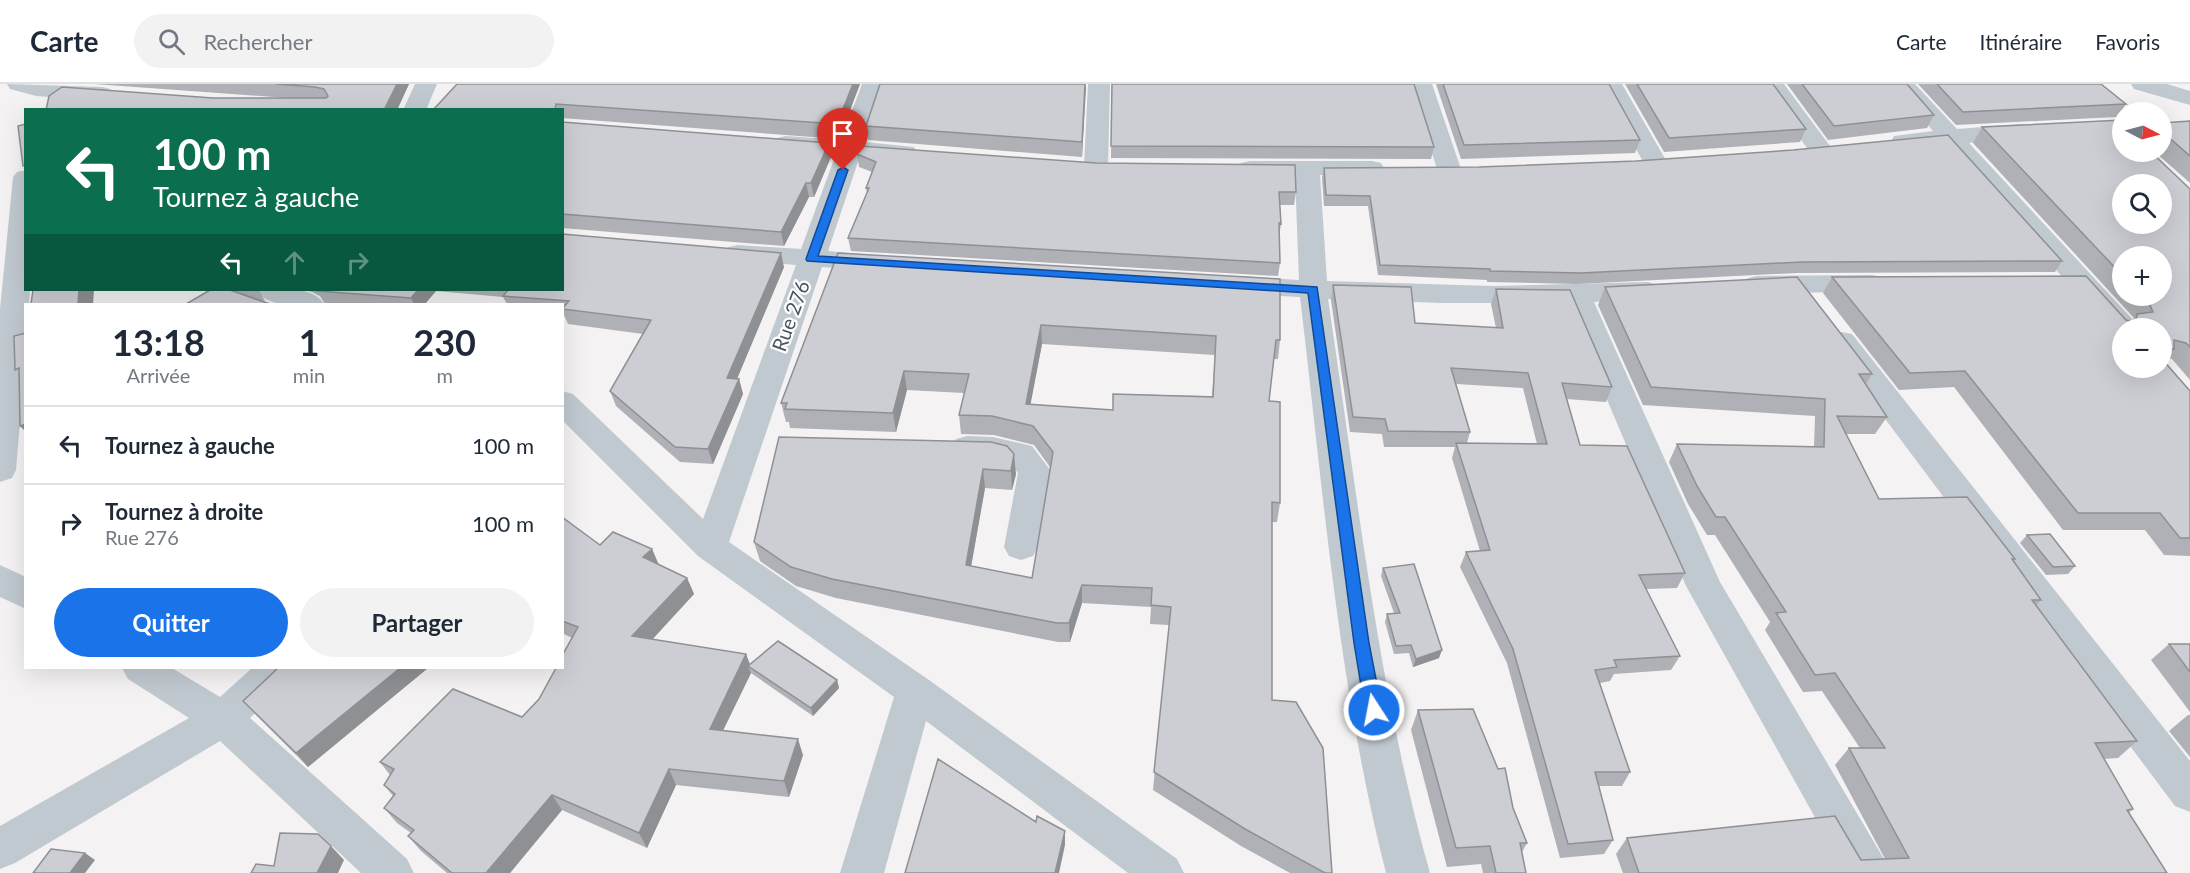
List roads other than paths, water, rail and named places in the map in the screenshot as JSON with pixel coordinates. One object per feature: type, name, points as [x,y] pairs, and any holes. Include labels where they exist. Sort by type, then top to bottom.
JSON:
[{"type":"street","points":[[415,108],[426,84]]},
{"type":"street","name":"Rue 276","points":[[710,547],[873,84]]},
{"type":"street","points":[[1096,166],[1099,84]]},
{"type":"street","points":[[1421,84],[1449,168]]},
{"type":"street","points":[[1611,84],[1655,162]]},
{"type":"street","points":[[1772,84],[1821,150]]},
{"type":"street","points":[[1903,84],[2115,318]]},
{"type":"street","points":[[2142,84],[2190,98]]},
{"type":"street","points":[[0,101],[29,94],[120,95]]},
{"type":"street","points":[[1879,143],[1949,135],[2042,130]]},
{"type":"street","points":[[759,141],[933,154]]},
{"type":"street","points":[[1225,167],[1390,168]]},
{"type":"street","points":[[1307,168],[1313,289],[1361,643],[1394,821],[1408,873]]},
{"type":"street","points":[[0,470],[24,202]]},
{"type":"street","points":[[717,251],[907,265]]},
{"type":"street","points":[[2046,282],[2082,282]]},
{"type":"street","points":[[1206,283],[1313,289],[1577,296],[1670,290]]},
{"type":"street","points":[[1797,283],[2190,794]]},
{"type":"street","points":[[1727,287],[1797,283],[1892,283]]},
{"type":"street","points":[[273,291],[307,303]]},
{"type":"street","points":[[1577,296],[1704,586],[1869,873]]},
{"type":"street","points":[[564,403],[710,547],[915,691],[1162,873]]},
{"type":"street","points":[[747,441],[782,442]]},
{"type":"street","points":[[934,446],[993,448],[1021,454],[1035,471],[1021,547]]},
{"type":"street","points":[[0,579],[24,594]]},
{"type":"street","points":[[143,669],[223,719],[392,873]]},
{"type":"street","points":[[0,849],[223,719],[276,669]]},
{"type":"street","points":[[862,873],[915,691]]}]
